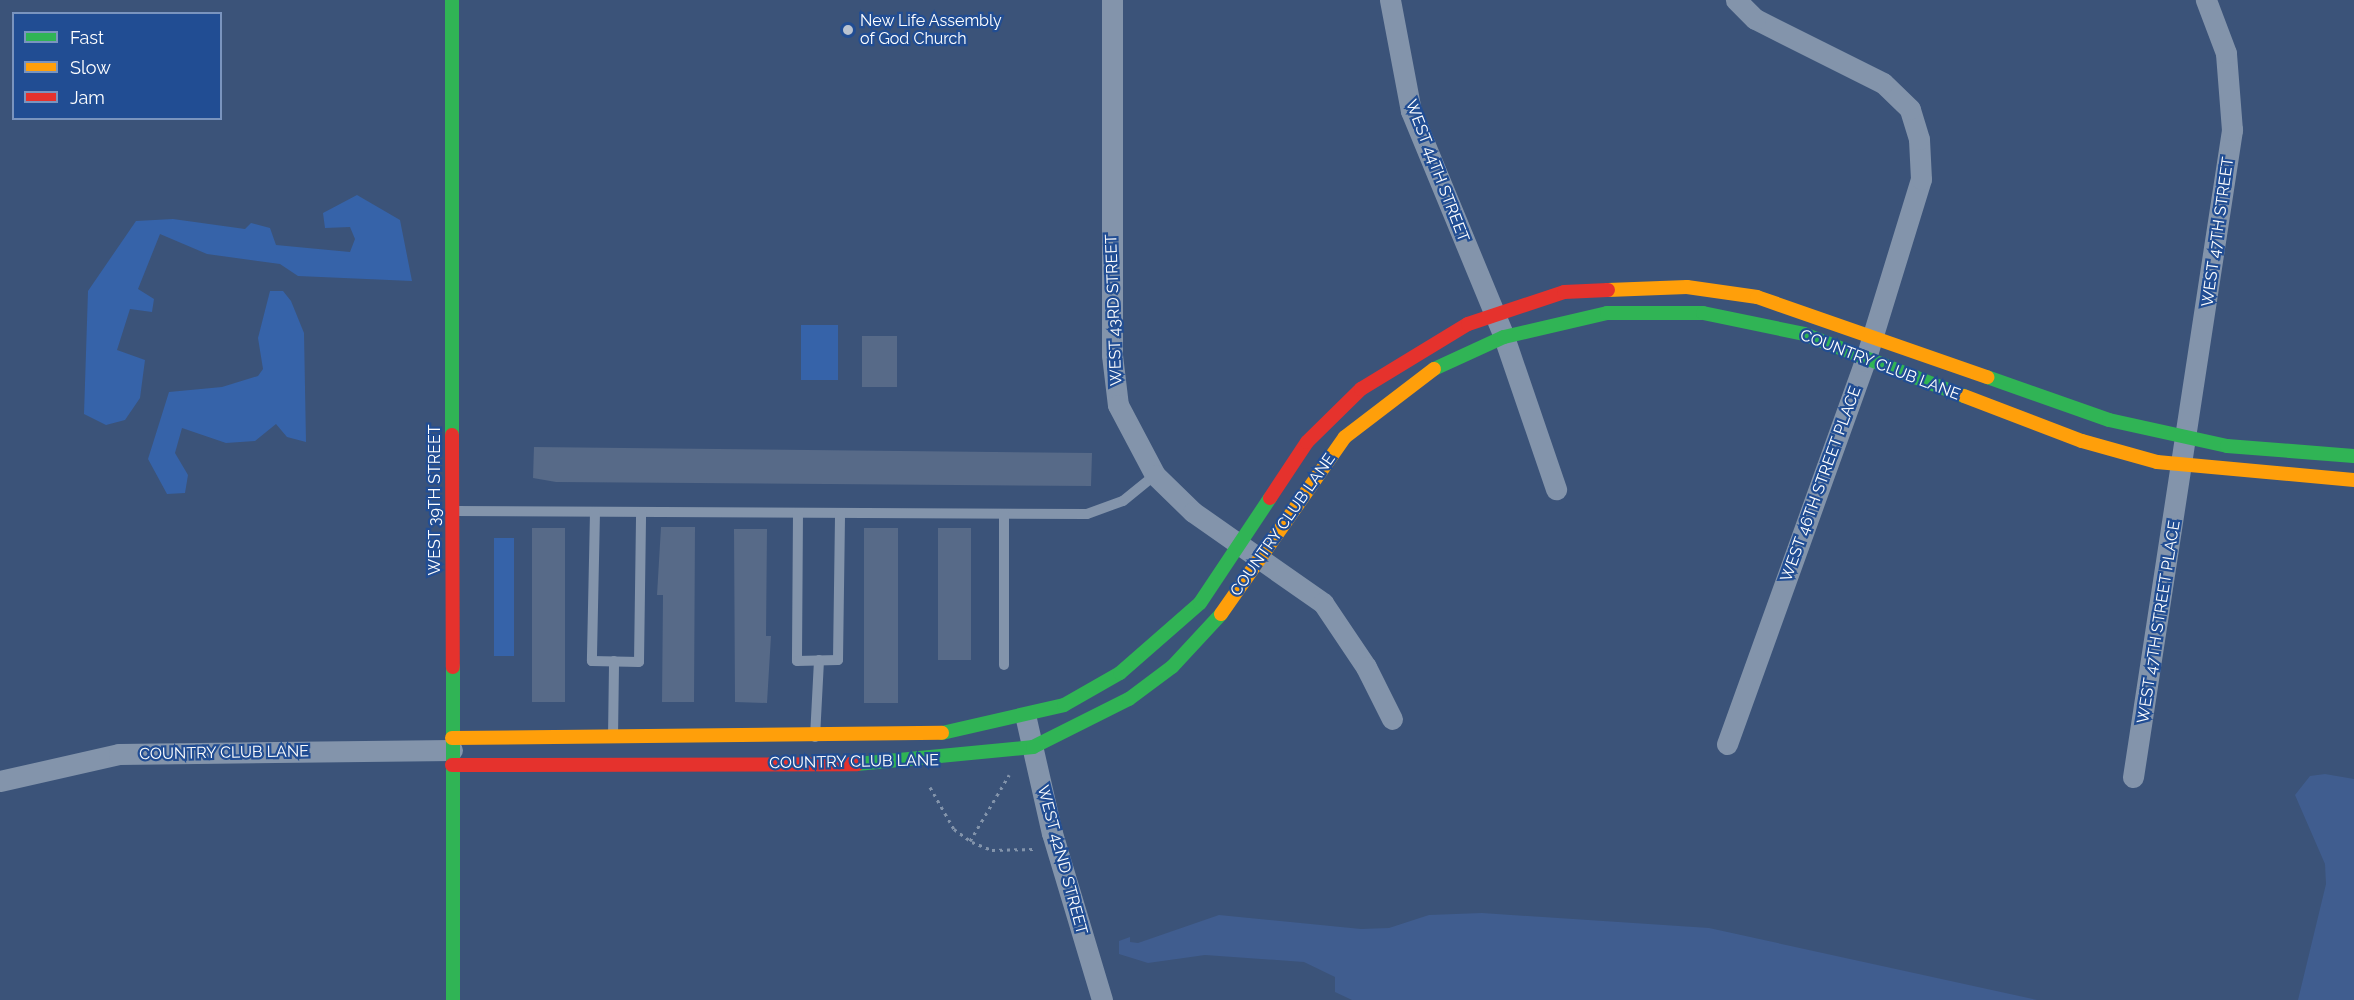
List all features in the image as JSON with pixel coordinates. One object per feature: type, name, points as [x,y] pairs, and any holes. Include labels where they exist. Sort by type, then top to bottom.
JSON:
[{"type":"street","name":"WEST 39TH STREET","points":[[452,0],[453,1000]]},
{"type":"street","name":"WEST 43RD STREET","points":[[1112,0],[1112,355],[1118,405],[1155,475],[1193,512],[1236,542],[1263,556],[1323,603],[1366,667],[1392,719]]},
{"type":"street","name":"WEST 44TH STREET","points":[[1390,0],[1412,111],[1504,338],[1556,489]]},
{"type":"street","name":"WEST 46TH STREET PLACE","points":[[1727,744],[1866,361],[1921,179],[1919,138],[1910,109],[1883,82],[1755,19],[1736,0]]},
{"type":"street","name":"WEST 47TH STREET","points":[[2184,467],[2232,130],[2226,53],[2206,0]]},
{"type":"street","name":"COUNTRY CLUB LANE","points":[[452,751],[613,737],[815,737],[951,733],[1026,719],[1120,673],[1168,635],[1200,603],[1236,542],[1307,442],[1360,389],[1493,313],[1564,292],[1687,287],[1798,308],[2007,387],[2189,439],[2354,456]]},
{"type":"street","name":"COUNTRY CLUB LANE","points":[[0,780],[119,754],[452,751],[817,764],[968,758],[1033,747],[1129,699],[1172,667],[1214,624],[1345,437],[1425,373],[1504,338],[1607,313],[1703,313],[1804,334],[1866,361],[2082,441],[2184,467],[2354,480]]},
{"type":"street","name":"WEST 47TH STREET PLACE","points":[[2133,777],[2184,467]]},
{"type":"street","name":"WEST 42ND STREET","points":[[1026,719],[1052,833],[1102,1000]]},
{"type":"lane","points":[[452,511],[1004,514],[1104,511],[1155,475]]},
{"type":"lane","points":[[595,512],[592,661],[639,662],[641,512]]},
{"type":"lane","points":[[798,513],[797,661],[838,660],[840,513]]},
{"type":"lane","points":[[1004,514],[1004,665]]},
{"type":"lane","points":[[817,764],[815,737],[819,660]]},
{"type":"lane","points":[[613,737],[614,661]]},
{"type":"path","points":[[970,841],[1010,773]]},
{"type":"path","points":[[930,786],[954,829],[970,841],[992,850],[1033,849]]},
{"type":"shaded area","points":[[357,195],[400,220],[412,281],[298,276],[280,264],[207,254],[160,234],[138,289],[154,299],[152,312],[130,309],[117,350],[145,360],[140,398],[125,420],[106,425],[84,414],[88,291],[136,221],[173,219],[245,229],[251,223],[270,228],[276,245],[350,252],[355,239],[350,227],[325,228],[323,213]]},
{"type":"shaded area","points":[[270,291],[283,291],[291,301],[304,333],[306,442],[287,437],[276,424],[255,441],[226,443],[182,428],[175,453],[188,475],[185,493],[167,494],[148,459],[169,392],[222,387],[258,376],[263,369],[258,338]]},
{"type":"shaded area","points":[[801,325],[838,325],[838,380],[801,380]]},
{"type":"shaded area","points":[[494,538],[514,538],[514,656],[494,656]]},
{"type":"shaded area","points":[[2325,774],[2354,779],[2354,1000],[2298,1000],[2326,884],[2325,864],[2295,795],[2310,776]]},
{"type":"shaded area","points":[[1482,913],[1709,928],[2037,1000],[1352,1000],[1335,992],[1335,977],[1304,962],[1205,955],[1148,963],[1119,954],[1119,941],[1130,937],[1130,942],[1138,943],[1219,915],[1361,929],[1389,928],[1429,915]]},
{"type":"building","points":[[862,336],[897,336],[897,387],[862,387]]},
{"type":"building","points":[[534,447],[1092,453],[1091,486],[556,482],[533,478]]},
{"type":"building","points":[[661,527],[695,527],[694,702],[662,702],[663,595],[657,595]]},
{"type":"building","points":[[532,528],[565,528],[565,702],[532,702]]},
{"type":"building","points":[[864,528],[898,528],[898,703],[864,703]]},
{"type":"building","points":[[938,528],[971,528],[971,660],[938,660]]},
{"type":"building","points":[[734,529],[767,529],[766,636],[771,636],[767,703],[735,702]]},
{"type":"traffic: fast","points":[[452,0],[452,435]]},
{"type":"traffic: fast","points":[[1434,369],[1504,337],[1607,313],[1703,313],[1804,334],[1964,396]]},
{"type":"traffic: fast","points":[[1987,377],[2109,420],[2227,446],[2354,456]]},
{"type":"traffic: fast","points":[[942,733],[1064,705],[1120,673],[1200,603],[1270,498]]},
{"type":"traffic: fast","points":[[857,764],[1033,747],[1129,699],[1172,667],[1221,614]]},
{"type":"traffic: fast","points":[[453,667],[453,1000]]},
{"type":"traffic: slow","points":[[1608,290],[1687,287],[1757,297],[1987,377]]},
{"type":"traffic: slow","points":[[1221,614],[1345,437],[1434,369]]},
{"type":"traffic: slow","points":[[1964,396],[2082,441],[2157,462],[2354,480]]},
{"type":"traffic: slow","points":[[452,738],[942,733]]},
{"type":"traffic: jam","points":[[1270,498],[1307,442],[1361,389],[1468,324],[1564,292],[1608,290]]},
{"type":"traffic: jam","points":[[452,435],[453,667]]},
{"type":"traffic: jam","points":[[452,765],[857,764]]},
{"type":"place","name":"New Life Assembly of God Church","points":[[848,30]]}]
